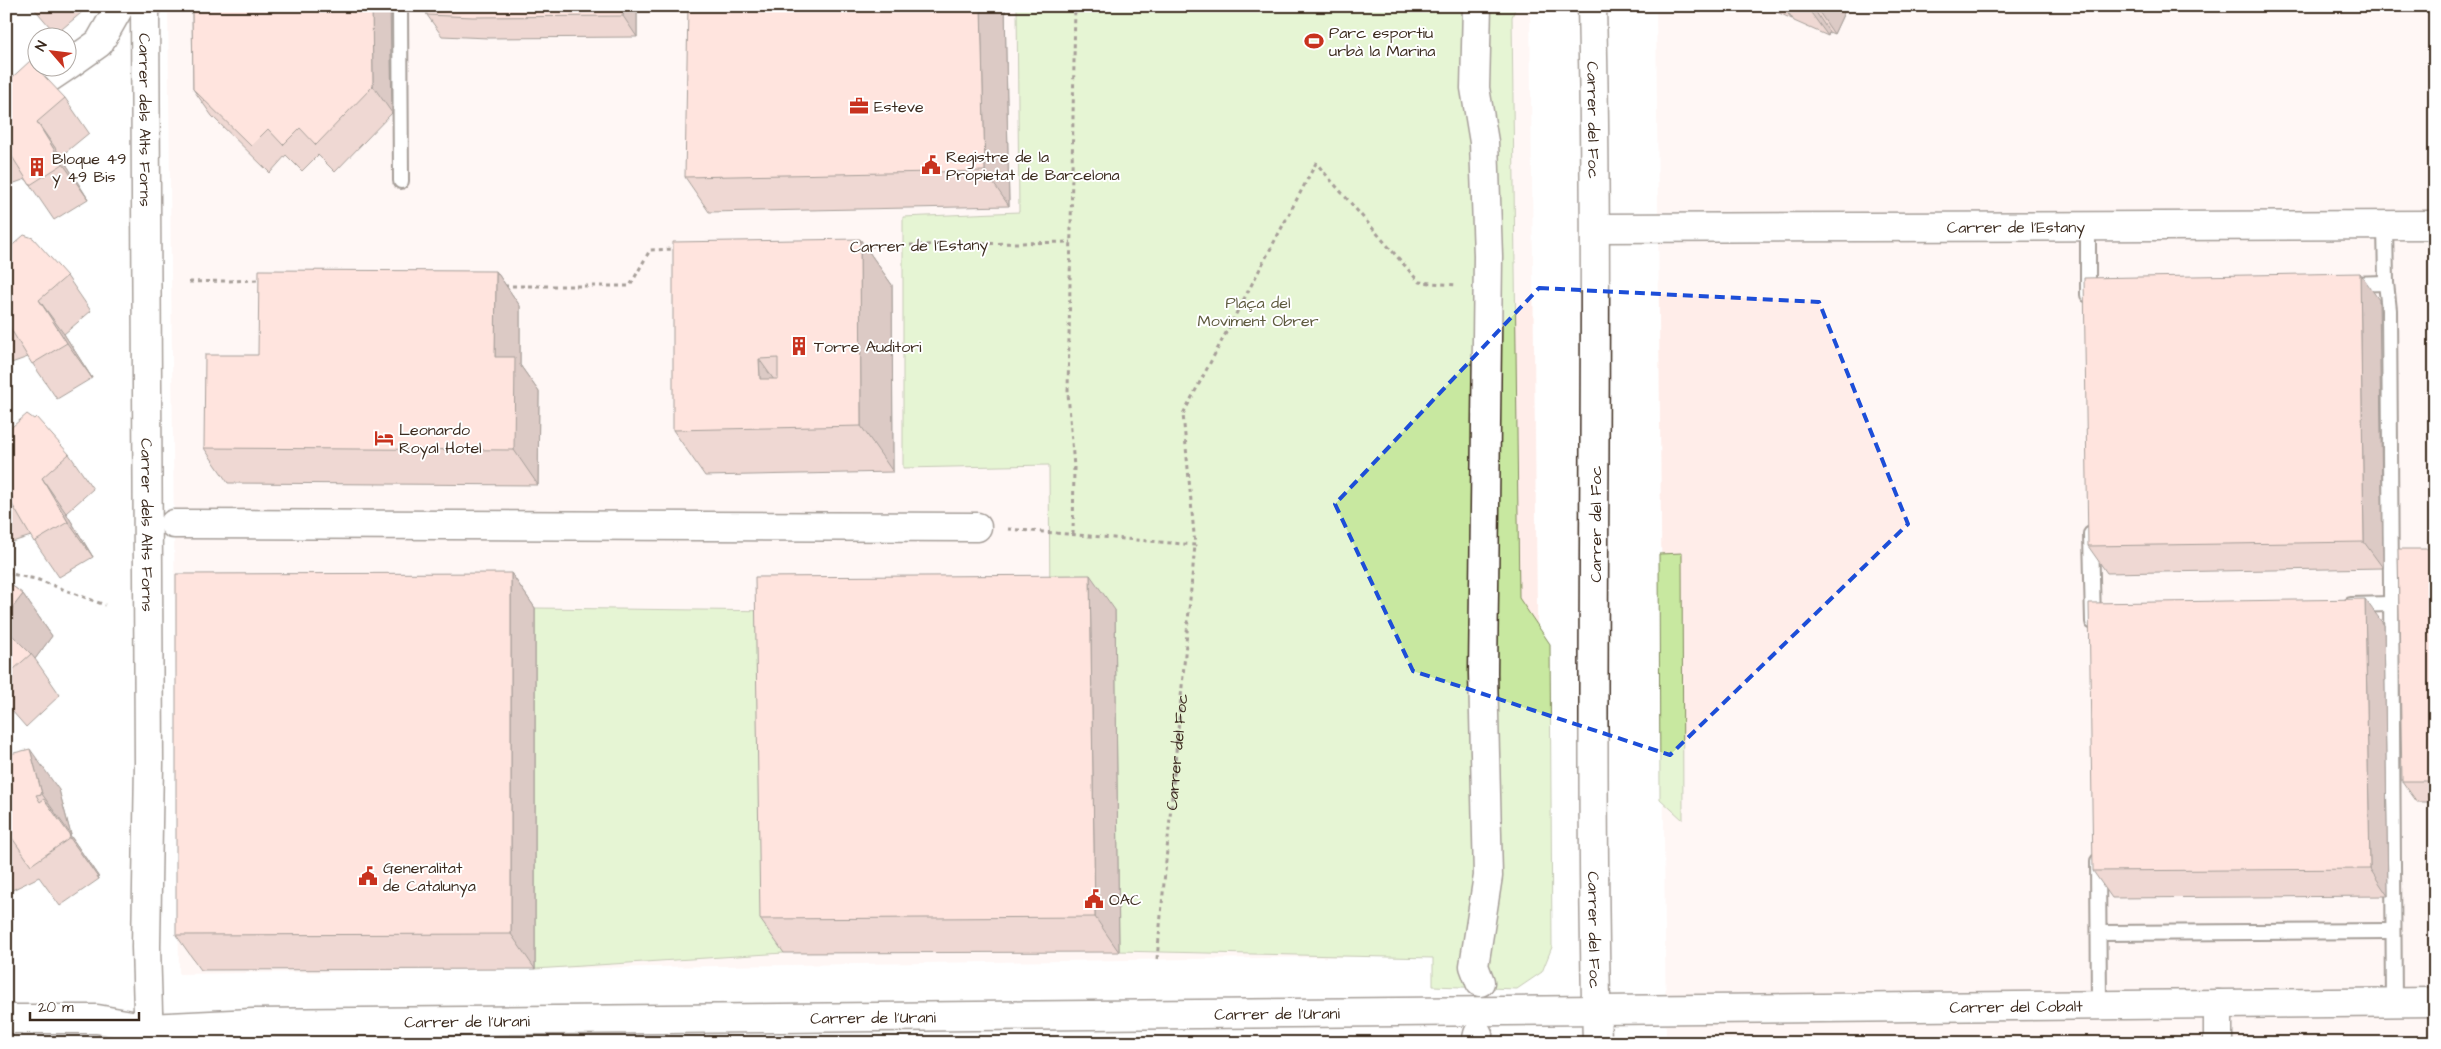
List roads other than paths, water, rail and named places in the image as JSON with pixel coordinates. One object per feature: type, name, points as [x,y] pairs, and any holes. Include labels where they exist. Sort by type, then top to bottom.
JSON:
[{"type":"street","points":[[78,58],[99,43],[120,6]]},
{"type":"street","name":"Carrer dels Alts Forns","points":[[145,6],[149,763],[146,947],[148,1035]]},
{"type":"street","points":[[1477,6],[1476,88],[1484,142],[1488,256],[1483,672],[1488,876],[1477,974]]},
{"type":"street","name":"Carrer del Foc","points":[[1592,6],[1596,228],[1594,875],[1598,1043]]},
{"type":"street","points":[[6,107],[49,78]]},
{"type":"street","name":"Carrer de l'Estany","points":[[1596,228],[2435,225]]},
{"type":"street","points":[[174,524],[977,527]]},
{"type":"street","name":"Carrer del Cobalt","points":[[1597,1010],[1687,1011],[2435,1002]]},
{"type":"street","points":[[2218,1004],[2218,1043]]},
{"type":"street","name":"Carrer de l'Urani","points":[[6,1019],[97,1019],[148,1035],[253,1023],[1597,1010]]},
{"type":"lane","points":[[400,6],[401,181]]},
{"type":"lane","points":[[2385,225],[2386,283],[2389,310],[2394,1003]]},
{"type":"lane","points":[[2086,311],[2093,291],[2088,226]]},
{"type":"lane","points":[[2336,285],[2386,283]]},
{"type":"lane","points":[[2090,520],[2098,610],[2093,639]]},
{"type":"lane","points":[[2340,605],[2390,604]]},
{"type":"lane","points":[[2097,844],[2099,1005]]},
{"type":"lane","points":[[2099,933],[2393,931]]},
{"type":"place","name":"Parc esportiu urbà la Marina","points":[[1314,41]]},
{"type":"place","name":"Esteve","points":[[859,106]]},
{"type":"place","name":"Registre de la Propietat de Barcelona","points":[[931,165]]},
{"type":"place","name":"Bloque 49 y 49 Bis","points":[[37,167]]},
{"type":"place","name":"Torre Auditori","points":[[799,346]]},
{"type":"place","name":"Leonardo Royal Hotel","points":[[384,438]]},
{"type":"place","name":"Generalitat de Catalunya","points":[[368,876]]},
{"type":"place","name":"OAC","points":[[1094,899]]},
{"type":"park label","name":"Plaça del Moviment Obrer","points":[[1258,311]]}]
